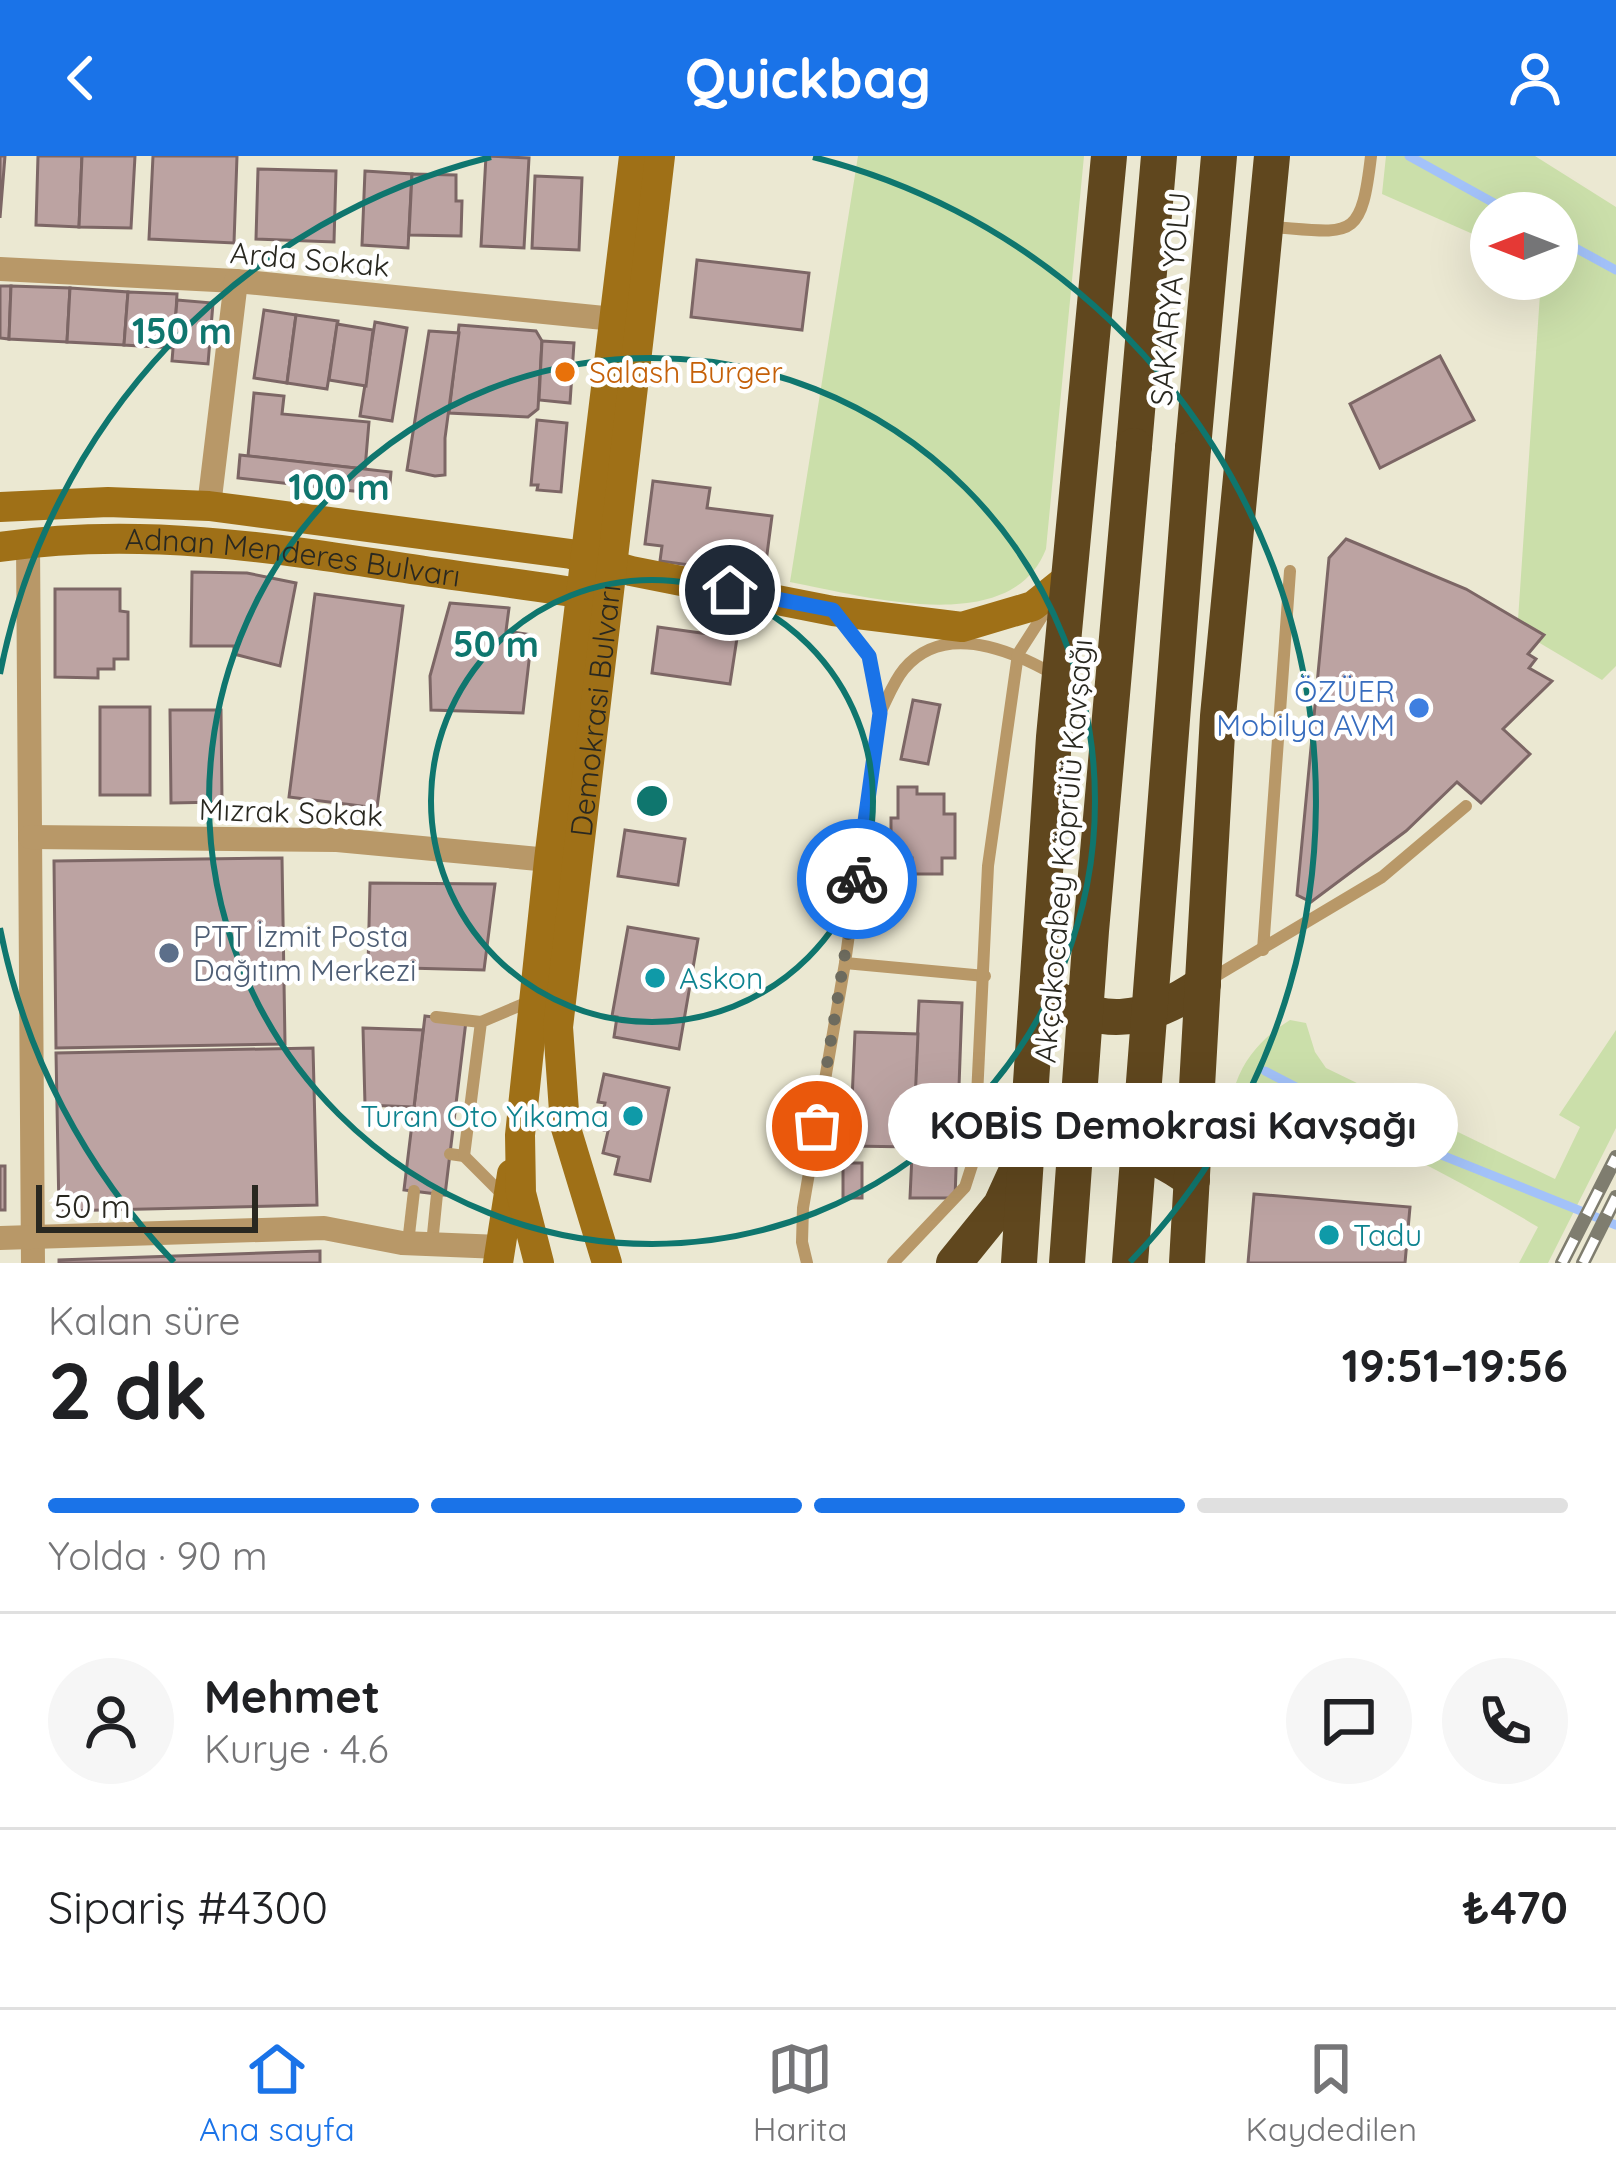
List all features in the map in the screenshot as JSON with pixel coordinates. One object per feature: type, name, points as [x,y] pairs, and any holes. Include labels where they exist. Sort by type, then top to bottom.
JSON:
[{"type":"highway","points":[[1019,1263],[1068,578],[1109,156]]},
{"type":"highway","name":"Akçakocabey Köprülü Kavşağı","points":[[1067,1263],[1090,931],[1159,156]]},
{"type":"highway","name":"SAKARYA YOLU","points":[[1130,1263],[1219,156]]},
{"type":"highway","points":[[1187,1263],[1218,716],[1272,156]]},
{"type":"highway","points":[[1038,986],[1076,1011],[1128,1017],[1178,1001],[1203,983]]},
{"type":"highway","points":[[1028,1146],[1116,1143],[1165,1160],[1192,1180]]},
{"type":"highway","points":[[954,1263],[1001,1205],[1028,1146]]},
{"type":"main road","name":"Demokrasi Bulvarı","points":[[628,321],[634,156]]},
{"type":"main road","name":"Demokrasi Bulvarı","points":[[539,1263],[521,1193],[520,1135],[549,860],[595,596],[628,321],[660,156]]},
{"type":"main road","name":"Adnan Menderes Bulvarı","points":[[0,507],[88,502],[209,506],[600,561],[833,610],[962,627],[1033,606],[1068,578]]},
{"type":"main road","name":"Adnan Menderes Bulvarı","points":[[14,545],[122,539],[231,544],[595,596]]},
{"type":"main road","name":"Demokrasi Bulvarı","points":[[595,596],[557,1055],[565,1125],[608,1261]]},
{"type":"main road","points":[[499,1255],[520,1135]]},
{"type":"main road","points":[[520,1135],[556,1263]]},
{"type":"street","name":"Arda Sokak","points":[[0,269],[236,281],[628,321]]},
{"type":"street","points":[[209,506],[236,281]]},
{"type":"street","points":[[14,545],[30,837],[33,1263]]},
{"type":"street","name":"Mızrak Sokak","points":[[30,837],[337,840],[549,860]]},
{"type":"street","points":[[0,1238],[324,1228],[499,1255]]},
{"type":"lane","points":[[1265,226],[1340,231],[1356,221],[1365,204],[1371,156]]},
{"type":"lane","points":[[1262,950],[1290,571]]},
{"type":"lane","points":[[893,1263],[965,1187],[974,1159],[988,866],[1018,654],[1068,578]]},
{"type":"lane","points":[[833,610],[869,656],[880,713]]},
{"type":"lane","points":[[807,1263],[803,1208],[845,963],[880,713],[900,673],[915,658],[966,644],[1018,654],[1061,679]]},
{"type":"lane","points":[[1203,983],[1382,878],[1466,806]]},
{"type":"lane","points":[[845,963],[985,976]]},
{"type":"lane","points":[[436,1017],[481,1022],[534,1000]]},
{"type":"lane","points":[[481,1022],[457,1155],[507,1199]]},
{"type":"lane","points":[[414,1191],[420,1244]]},
{"type":"lane","points":[[420,1244],[437,1194]]},
{"type":"green space","points":[[858,156],[1084,156],[1046,549],[1028,577],[1001,594],[968,603],[932,604],[790,582]]},
{"type":"green space","points":[[1386,156],[1535,156],[1616,207],[1616,666],[1602,680],[1538,642],[1518,620],[1540,300],[1578,300],[1578,192],[1470,192],[1470,233],[1382,194]]},
{"type":"green space","points":[[1290,1020],[1306,1023],[1326,1068],[1555,1179],[1580,1127],[1559,1115],[1616,1030],[1616,1128],[1548,1263],[1519,1263],[1538,1227],[1502,1206],[1353,1130],[1236,1083],[1257,1047]]},
{"type":"building","points":[[0,156],[5,156],[0,218]]},
{"type":"building","points":[[38,156],[82,156],[79,227],[36,225]]},
{"type":"building","points":[[82,156],[135,156],[131,228],[79,227]]},
{"type":"building","points":[[153,156],[237,156],[234,243],[149,239]]},
{"type":"building","points":[[486,156],[529,158],[524,248],[481,246]]},
{"type":"building","points":[[258,169],[336,171],[334,242],[256,239]]},
{"type":"building","points":[[365,171],[412,174],[408,248],[362,245]]},
{"type":"building","points":[[412,174],[456,175],[456,201],[462,201],[461,236],[409,235]]},
{"type":"building","points":[[535,176],[582,178],[579,250],[532,248]]},
{"type":"building","points":[[697,260],[809,273],[802,330],[691,317]]},
{"type":"building","points":[[0,286],[11,286],[9,339],[0,338]]},
{"type":"building","points":[[11,286],[70,288],[67,342],[9,339]]},
{"type":"building","points":[[70,288],[128,292],[124,345],[67,342]]},
{"type":"building","points":[[128,292],[177,294],[174,348],[124,345]]},
{"type":"building","points":[[177,300],[213,303],[208,364],[172,361]]},
{"type":"building","points":[[264,310],[296,315],[287,383],[254,378]]},
{"type":"building","points":[[296,315],[338,321],[327,389],[287,383]]},
{"type":"building","points":[[375,322],[407,328],[392,421],[360,416]]},
{"type":"building","points":[[337,324],[373,330],[366,386],[329,380]]},
{"type":"building","points":[[459,325],[536,331],[542,341],[538,409],[528,417],[449,413]]},
{"type":"building","points":[[429,331],[459,333],[445,438],[445,475],[435,476],[407,470]]},
{"type":"building","points":[[542,341],[574,343],[570,403],[539,400]]},
{"type":"building","points":[[1440,356],[1474,420],[1380,468],[1350,404]]},
{"type":"building","points":[[254,393],[284,396],[282,414],[369,422],[365,469],[248,456]]},
{"type":"building","points":[[537,420],[567,423],[561,492],[531,485]]},
{"type":"building","points":[[240,455],[391,472],[389,495],[238,478]]},
{"type":"building","points":[[653,481],[710,488],[707,508],[772,516],[766,562],[699,553],[697,566],[660,561],[662,546],[645,544]]},
{"type":"building","name":"ÖZÜER Mobilya AVM","points":[[1346,539],[1466,589],[1544,635],[1528,654],[1536,659],[1529,668],[1552,681],[1503,729],[1530,754],[1481,803],[1457,782],[1406,831],[1311,902],[1297,895],[1329,558]]},
{"type":"building","points":[[192,572],[247,573],[296,583],[280,666],[234,654],[234,646],[191,646]]},
{"type":"building","points":[[55,589],[120,589],[120,611],[128,612],[128,659],[114,659],[114,669],[98,669],[98,678],[55,677]]},
{"type":"building","points":[[315,594],[403,606],[377,808],[289,797]]},
{"type":"building","points":[[450,603],[509,608],[506,631],[532,635],[523,713],[431,710],[430,676]]},
{"type":"building","points":[[658,627],[737,638],[730,684],[652,673]]},
{"type":"building","points":[[913,700],[940,705],[928,764],[901,759]]},
{"type":"building","points":[[100,707],[150,707],[150,795],[100,795]]},
{"type":"building","points":[[170,710],[221,710],[222,802],[171,803]]},
{"type":"building","points":[[898,787],[917,787],[917,794],[944,794],[944,814],[955,814],[955,858],[942,858],[942,874],[912,874],[912,858],[891,858],[891,818],[898,818]]},
{"type":"building","points":[[625,830],[685,839],[678,885],[618,876]]},
{"type":"building","name":"PTT İzmit Posta Dağıtım Merkezi","points":[[282,858],[285,1044],[56,1048],[54,861]]},
{"type":"building","points":[[370,883],[495,884],[484,970],[368,967]]},
{"type":"building","name":"Askon","points":[[628,927],[698,939],[679,1049],[614,1037],[617,1017],[612,1016]]},
{"type":"building","points":[[919,1001],[962,1003],[955,1198],[910,1198]]},
{"type":"building","points":[[425,1016],[466,1021],[445,1195],[404,1190]]},
{"type":"building","points":[[363,1028],[423,1030],[414,1107],[365,1105]]},
{"type":"building","points":[[855,1032],[918,1034],[913,1147],[850,1146]]},
{"type":"building","points":[[313,1048],[317,1205],[59,1211],[56,1053]]},
{"type":"building","name":"Turan Oto Yıkama","points":[[604,1074],[669,1088],[650,1181],[615,1174],[619,1157],[603,1153],[608,1131],[600,1129],[605,1103],[598,1102]]},
{"type":"building","points":[[843,1163],[862,1163],[862,1198],[843,1198]]},
{"type":"building","points":[[0,1166],[5,1166],[5,1210],[0,1210]]},
{"type":"building","name":"Tadu","points":[[1254,1194],[1410,1207],[1405,1263],[1248,1263]]},
{"type":"building","points":[[320,1251],[320,1263],[59,1263],[59,1260]]},
{"type":"waterway","points":[[1409,156],[1474,192]]},
{"type":"waterway","points":[[1578,249],[1616,270]]},
{"type":"waterway","points":[[1265,1071],[1379,1130],[1616,1225]]},
{"type":"railway","points":[[1562,1263],[1616,1157]]},
{"type":"railway","points":[[1583,1263],[1616,1197]]},
{"type":"way so far","points":[[817,1126],[857,879]]},
{"type":"place","name":"Salash Burger","points":[[565,372]]},
{"type":"place","name":"ÖZÜER Mobilya AVM","points":[[1419,708]]},
{"type":"place","name":"PTT İzmit Posta Dağıtım Merkezi","points":[[169,953]]},
{"type":"place","name":"Askon","points":[[655,978]]},
{"type":"place","name":"Turan Oto Yıkama","points":[[633,1116]]},
{"type":"place","name":"KOBİS Demokrasi Kavşağı","points":[[817,1126]]},
{"type":"place","name":"Tadu","points":[[1329,1235]]},
{"type":"route","points":[[730,590],[833,610],[869,656],[880,713],[857,879]]}]
